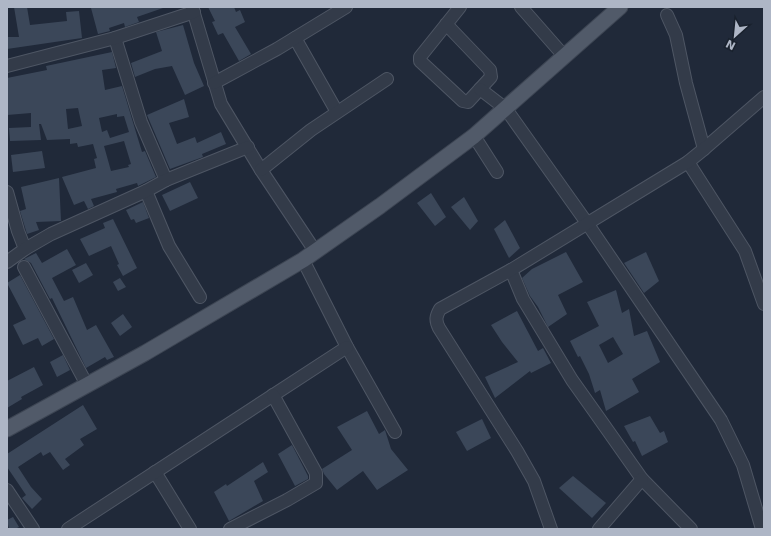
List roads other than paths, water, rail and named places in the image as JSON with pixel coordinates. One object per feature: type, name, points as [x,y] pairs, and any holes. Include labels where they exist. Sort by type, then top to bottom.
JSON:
[{"type":"main road","points":[[7,429],[176,335],[303,260],[474,136],[620,7]]},
{"type":"street","points":[[214,83],[295,38],[346,7]]},
{"type":"street","points":[[446,24],[490,70],[491,77],[471,100],[465,102],[422,64],[420,57],[446,24],[460,7]]},
{"type":"street","points":[[521,7],[564,56]]},
{"type":"street","points":[[7,66],[116,38],[193,10],[221,104],[261,170],[315,251]]},
{"type":"street","points":[[667,15],[676,35],[686,83],[704,149]]},
{"type":"street","points":[[116,38],[141,122],[166,180]]},
{"type":"street","points":[[295,38],[337,112]]},
{"type":"street","points":[[261,170],[311,130],[387,79]]},
{"type":"street","points":[[480,89],[506,109],[587,223],[721,420],[743,465],[762,529]]},
{"type":"street","points":[[551,529],[534,481],[486,400],[449,345],[436,321],[440,309],[511,270],[688,162],[764,97]]},
{"type":"street","points":[[474,136],[497,172]]},
{"type":"street","points":[[7,262],[25,249],[51,234],[146,191],[166,180],[248,147]]},
{"type":"street","points":[[688,162],[744,251],[764,304]]},
{"type":"street","points":[[146,191],[169,246],[200,297]]},
{"type":"street","points":[[7,192],[18,231],[25,249]]},
{"type":"street","points":[[303,260],[347,347],[395,432]]},
{"type":"street","points":[[24,267],[87,385]]},
{"type":"street","points":[[511,270],[523,299],[572,380],[642,479],[691,529]]},
{"type":"street","points":[[68,529],[347,347]]},
{"type":"street","points":[[230,529],[287,500],[316,483],[316,473],[273,395]]},
{"type":"street","points":[[155,472],[190,529]]},
{"type":"street","points":[[599,529],[642,479]]},
{"type":"street","points":[[7,490],[33,529]]}]
